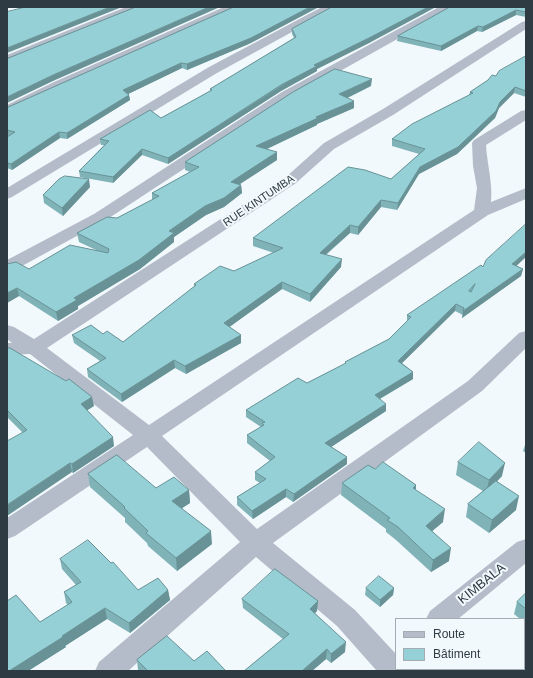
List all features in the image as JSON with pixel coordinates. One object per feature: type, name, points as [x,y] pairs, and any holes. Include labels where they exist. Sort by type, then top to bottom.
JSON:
[{"type":"street","points":[[7,59],[135,7]]},
{"type":"street","points":[[7,110],[58,85],[234,7]]},
{"type":"street","points":[[7,194],[213,70],[330,7]]},
{"type":"street","points":[[7,267],[100,217],[287,94],[447,7]]},
{"type":"street","name":"RUE KINTUMBA","points":[[34,348],[291,180],[329,146],[388,112],[526,24]]},
{"type":"street","points":[[482,212],[485,188],[480,166],[479,143],[526,114]]},
{"type":"street","points":[[7,530],[482,212],[526,193]]},
{"type":"street","points":[[7,331],[34,348],[148,435],[256,543],[346,618],[366,638],[386,662]]},
{"type":"street","points":[[109,671],[256,543],[475,386],[526,337]]},
{"type":"street","points":[[7,349],[34,348]]},
{"type":"street","name":"KIMBALA","points":[[440,618],[526,549]]},
{"type":"building","points":[[26,7],[110,7],[7,48],[7,12]]},
{"type":"building","points":[[136,7],[209,7],[53,75],[7,97],[7,59]]},
{"type":"building","points":[[234,7],[310,7],[251,38],[187,64],[181,63],[123,90],[129,95],[67,133],[59,132],[11,164],[7,163],[7,137],[15,132],[7,130],[7,108]]},
{"type":"building","points":[[332,7],[428,7],[314,65],[317,66],[281,85],[168,158],[142,149],[113,177],[79,171],[109,141],[100,139],[150,110],[161,118],[212,90],[210,89],[296,37],[292,29]]},
{"type":"building","points":[[450,7],[526,7],[526,12],[516,10],[483,27],[478,26],[441,46],[398,36]]},
{"type":"building","points":[[526,56],[526,91],[515,87],[500,102],[496,111],[458,147],[420,167],[398,203],[381,200],[358,227],[350,225],[320,253],[342,259],[310,294],[282,282],[224,323],[241,335],[185,366],[174,360],[121,394],[87,369],[106,358],[72,335],[91,325],[103,334],[107,331],[123,342],[196,285],[194,284],[220,266],[234,271],[283,248],[253,238],[348,167],[365,170],[391,179],[425,149],[392,139],[412,124],[473,93],[470,92],[488,80],[492,75],[496,76],[499,71]]},
{"type":"building","points":[[335,69],[372,79],[339,94],[354,101],[316,117],[318,118],[256,146],[277,152],[231,182],[241,185],[224,198],[205,206],[169,231],[174,233],[139,260],[74,298],[77,300],[56,312],[17,288],[7,293],[7,264],[16,262],[29,269],[70,245],[108,253],[109,249],[77,233],[107,217],[117,218],[159,196],[152,193],[199,167],[185,162],[293,92]]},
{"type":"building","points":[[65,176],[89,179],[62,208],[43,195],[59,179]]},
{"type":"building","points":[[526,224],[526,252],[512,264],[523,269],[463,311],[464,308],[456,304],[398,361],[413,372],[375,395],[386,404],[325,443],[347,457],[294,494],[286,489],[252,511],[237,497],[266,479],[255,472],[275,457],[247,435],[264,425],[262,423],[265,422],[246,410],[298,378],[307,383],[389,339],[411,317],[407,315],[481,265],[483,267],[486,260]]},
{"type":"building","points":[[7,348],[10,348],[66,381],[69,379],[92,397],[81,404],[113,437],[72,464],[70,463],[7,505],[7,441],[27,430],[7,410]]},
{"type":"building","points":[[479,442],[505,463],[489,480],[458,462]]},
{"type":"building","points":[[117,455],[156,488],[174,477],[189,490],[172,501],[211,531],[176,558],[146,533],[148,531],[124,508],[125,507],[88,474]]},
{"type":"building","points":[[383,462],[416,485],[413,488],[445,509],[426,526],[451,548],[433,560],[398,527],[387,520],[390,518],[342,483],[368,465],[375,469]]},
{"type":"building","points":[[496,481],[519,496],[492,520],[468,504]]},
{"type":"building","points":[[88,540],[111,563],[113,562],[138,590],[158,578],[168,590],[129,623],[105,608],[62,636],[63,637],[7,671],[7,601],[16,595],[40,622],[72,602],[64,592],[81,582],[60,559]]},
{"type":"building","points":[[275,569],[318,601],[310,609],[346,642],[331,654],[327,649],[302,671],[244,671],[289,634],[242,599]]},
{"type":"building","points":[[379,576],[394,588],[380,600],[366,588]]},
{"type":"building","points":[[526,593],[526,609],[517,602]]},
{"type":"building","points":[[167,636],[194,661],[207,651],[226,671],[148,671],[137,660]]},
{"type":"building","points":[[401,670],[442,670],[441,671]]},
{"type":"building","points":[[474,670],[493,670],[492,671]]}]
